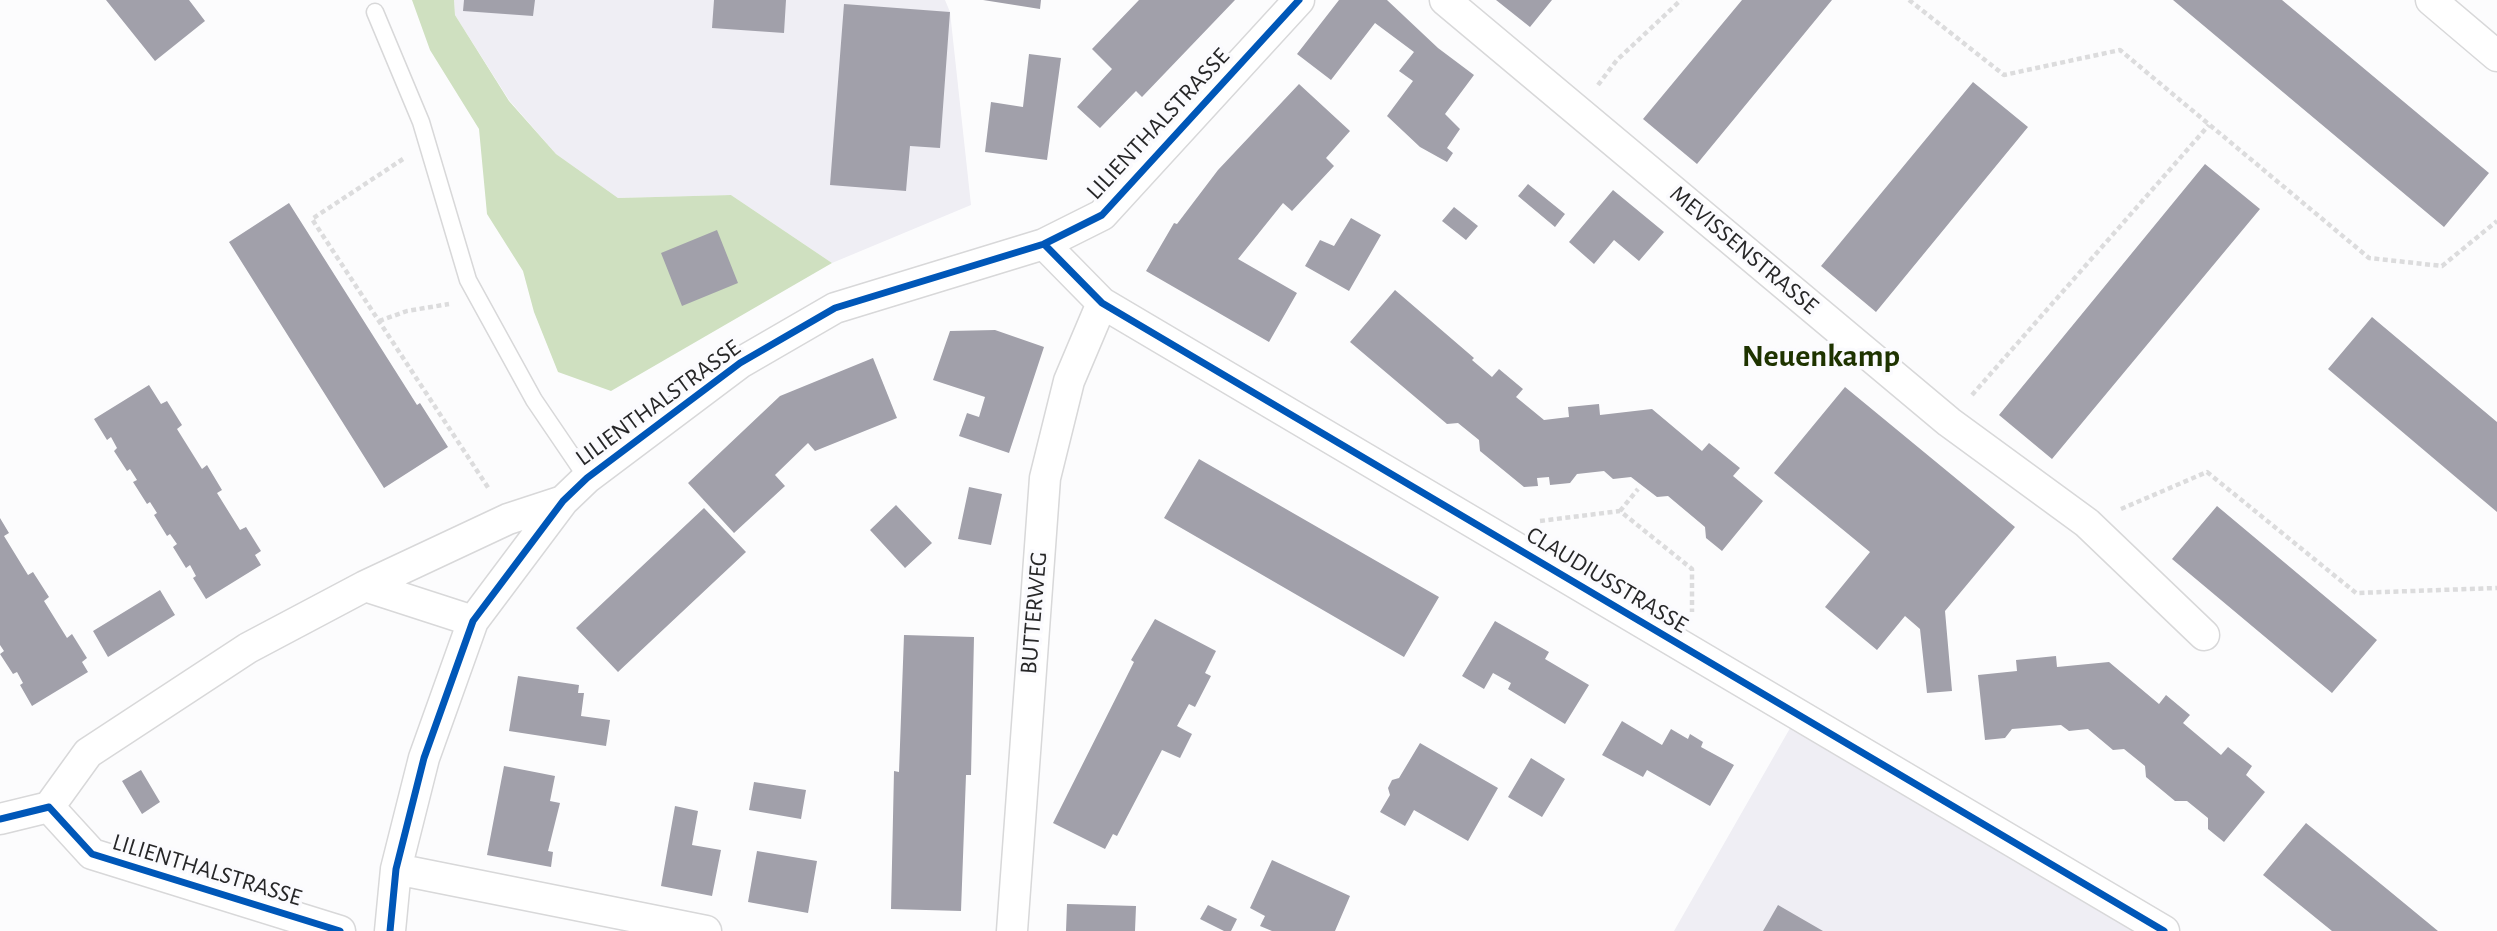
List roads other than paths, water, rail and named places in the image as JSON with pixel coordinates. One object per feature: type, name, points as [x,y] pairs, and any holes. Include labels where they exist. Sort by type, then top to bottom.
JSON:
[{"type":"street","name":"LILIENTHALSTRASSE","points":[[390,931],[396,869],[424,758],[473,621],[563,501],[587,478],[740,363],[835,309],[1044,244],[1101,215],[1299,0]]},
{"type":"street","name":"MEVISSENSTRASSE","points":[[1445,0],[1949,422],[2087,523],[2204,635]]},
{"type":"street","points":[[2431,0],[2497,56]]},
{"type":"street","name":"CLAUDIUSSTRASSE","points":[[1044,244],[1101,303],[2164,931]]},
{"type":"street","name":"BUTTERWEG","points":[[1012,931],[1045,478],[1069,381],[1101,303]]},
{"type":"street","name":"LILIENTHALSTRASSE","points":[[340,931],[92,854],[49,807],[88,753],[248,648],[365,586],[509,519],[563,501]]},
{"type":"street","points":[[365,586],[473,621]]},
{"type":"street","points":[[0,819],[49,807]]},
{"type":"street","points":[[396,869],[706,931]]},
{"type":"lane","points":[[375,12],[421,122],[468,280],[534,400],[587,478]]},
{"type":"district","name":"Neuenkamp","points":[[1821,356]]}]
